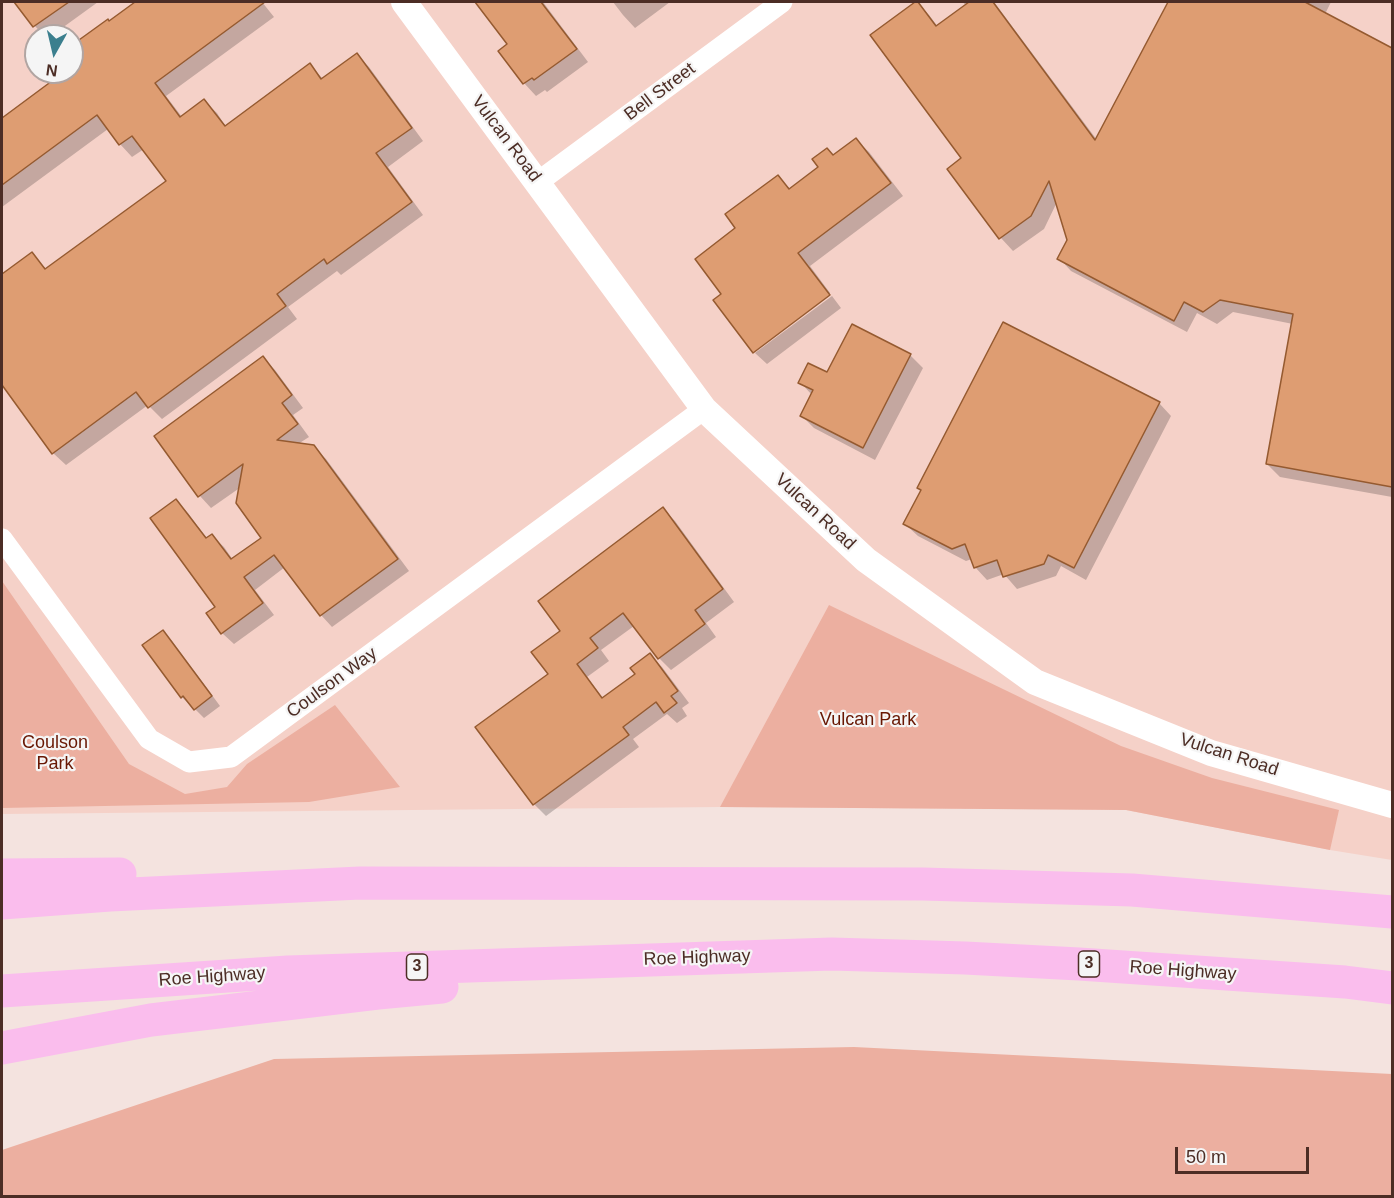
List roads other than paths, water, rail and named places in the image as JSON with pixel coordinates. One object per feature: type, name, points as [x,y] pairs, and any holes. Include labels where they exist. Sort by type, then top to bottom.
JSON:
[{"type":"highway","points":[[2,875],[170,874],[360,883],[922,884],[1132,890],[1392,912]]},
{"type":"highway","points":[[2,903],[110,895],[360,883]]},
{"type":"highway","points":[[2,1048],[151,1020],[378,993],[832,954]]},
{"type":"highway","name":"Roe Highway","points":[[2,991],[288,972],[832,954],[1079,964],[1345,982],[1392,988]]},
{"type":"street","name":"Vulcan Road","points":[[404,2],[704,409],[866,560],[1035,682],[1211,753],[1392,805]]},
{"type":"street","name":"Bell Street","points":[[538,182],[782,2]]},
{"type":"street","name":"Coulson Way","points":[[2,539],[149,739],[189,762],[231,757],[704,409]]},
{"type":"park label","name":"Vulcan Park","points":[[868,720]]},
{"type":"park label","name":"Coulson Park","points":[[55,753]]}]
